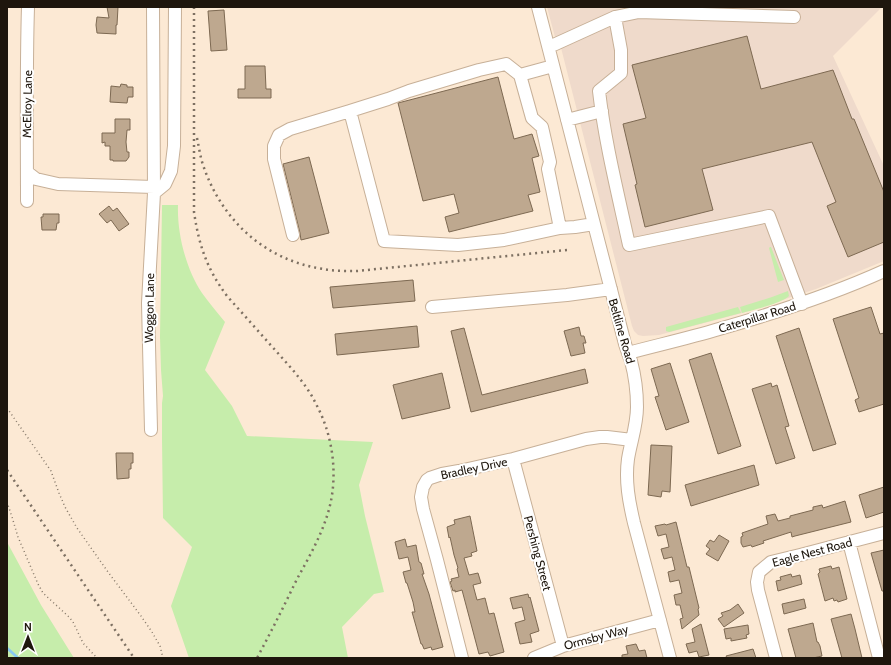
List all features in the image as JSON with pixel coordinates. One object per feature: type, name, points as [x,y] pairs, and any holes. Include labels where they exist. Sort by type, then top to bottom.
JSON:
[{"type":"street","name":"McElroy Lane","points":[[27,202],[26,146],[28,7]]},
{"type":"street","name":"Woggon Lane","points":[[151,430],[148,303],[154,190],[153,7]]},
{"type":"street","points":[[27,172],[36,179],[58,184],[154,190],[165,184],[171,171],[174,146],[175,7]]},
{"type":"street","name":"Beltline Road","points":[[538,7],[610,289],[634,374],[637,399],[637,416],[628,459],[627,487],[629,501],[670,658]]},
{"type":"street","points":[[549,48],[615,18],[639,12],[794,17]]},
{"type":"street","points":[[615,18],[621,50],[621,73],[599,91],[618,195],[629,245],[769,216],[802,304]]},
{"type":"street","points":[[293,236],[274,159],[274,146],[279,135],[290,129],[388,99],[409,91],[479,70],[506,64],[520,75],[532,118],[542,127],[550,162],[548,169],[560,228]]},
{"type":"street","points":[[520,75],[553,66]]},
{"type":"street","points":[[350,110],[384,240],[458,245],[504,240],[560,228],[594,224]]},
{"type":"street","points":[[567,120],[602,111]]},
{"type":"street","name":"Caterpillar Road","points":[[628,353],[718,330],[802,304],[866,280],[884,271]]},
{"type":"street","points":[[432,307],[566,295],[610,289]]},
{"type":"street","name":"Bradley Drive","points":[[462,658],[423,509],[421,492],[425,483],[434,476],[513,459],[586,439],[607,437],[632,440]]},
{"type":"street","name":"Pershing Street","points":[[513,459],[563,646]]},
{"type":"street","name":"Eagle Nest Road","points":[[776,658],[757,586],[757,577],[759,572],[771,562],[884,533]]},
{"type":"street","points":[[850,542],[879,658]]},
{"type":"street","name":"Ormsby Way","points":[[534,658],[563,646],[660,620]]},
{"type":"path","points":[[7,408],[51,471],[61,498],[77,528],[152,632],[160,646],[163,658]]},
{"type":"path","points":[[7,502],[18,537],[38,584],[43,592],[73,622],[83,643],[97,658]]},
{"type":"shaded area","points":[[547,7],[882,7],[833,56],[884,166],[884,261],[816,289],[742,313],[659,335],[638,335],[632,326],[559,40],[556,41]]},
{"type":"green space","points":[[162,205],[178,205],[181,239],[191,273],[202,293],[225,322],[205,370],[232,406],[247,436],[373,442],[359,485],[365,516],[384,592],[374,594],[342,627],[348,658],[189,658],[171,606],[192,547],[163,518],[163,396],[160,337]]},
{"type":"green space","points":[[770,247],[784,280],[778,282],[769,248]]},
{"type":"green space","points":[[788,291],[789,296],[786,299],[742,313],[740,307]]},
{"type":"green space","points":[[738,307],[741,313],[669,332],[666,331],[666,327]]},
{"type":"green space","points":[[7,542],[41,605],[74,658],[7,658]]},
{"type":"building","points":[[107,7],[118,7],[116,34],[97,33],[97,17],[109,18]]},
{"type":"building","points":[[224,10],[227,50],[211,51],[208,11]]},
{"type":"building","points":[[747,36],[761,89],[833,70],[852,119],[854,119],[884,192],[884,242],[848,257],[827,206],[836,202],[812,142],[702,169],[713,210],[645,227],[623,124],[646,118],[632,65]]},
{"type":"building","points":[[245,66],[265,66],[266,89],[271,89],[271,98],[238,98],[238,89],[245,89]]},
{"type":"building","points":[[498,77],[514,139],[532,134],[539,156],[532,158],[540,192],[528,195],[533,211],[449,232],[445,217],[459,213],[454,194],[423,201],[398,103]]},
{"type":"building","points":[[121,84],[127,85],[127,87],[133,87],[133,97],[128,97],[127,103],[110,102],[111,86],[120,87]]},
{"type":"building","points":[[115,119],[130,119],[130,130],[127,130],[126,142],[129,157],[126,161],[110,160],[110,146],[105,146],[105,142],[102,143],[102,133],[115,133]]},
{"type":"building","points":[[309,157],[329,233],[301,240],[283,164]]},
{"type":"building","points":[[109,206],[113,211],[117,208],[129,224],[119,231],[111,220],[107,223],[99,214]]},
{"type":"building","points":[[43,214],[59,214],[59,223],[57,223],[56,230],[42,230],[41,217],[43,217]]},
{"type":"building","points":[[413,280],[415,301],[333,308],[330,287]]},
{"type":"building","points":[[871,307],[880,334],[884,333],[884,404],[859,412],[855,400],[859,398],[833,319]]},
{"type":"building","points":[[417,326],[419,347],[337,355],[335,334]]},
{"type":"building","points":[[579,327],[581,336],[584,336],[586,343],[583,343],[585,353],[571,356],[564,331]]},
{"type":"building","points":[[464,328],[482,395],[585,369],[588,383],[471,412],[451,331]]},
{"type":"building","points":[[799,328],[836,444],[813,451],[776,336]]},
{"type":"building","points":[[711,353],[741,446],[718,454],[689,360]]},
{"type":"building","points":[[670,363],[689,422],[666,430],[655,397],[659,396],[651,369]]},
{"type":"building","points":[[442,373],[450,408],[402,419],[393,385]]},
{"type":"building","points":[[771,383],[772,387],[777,385],[789,426],[785,427],[795,458],[776,464],[752,389]]},
{"type":"building","points":[[651,445],[672,446],[670,492],[662,491],[661,497],[648,495]]},
{"type":"building","points":[[116,453],[133,453],[133,463],[131,463],[131,469],[129,469],[129,478],[117,479]]},
{"type":"building","points":[[754,465],[759,485],[691,506],[685,485]]},
{"type":"building","points":[[884,487],[884,512],[866,518],[859,495]]},
{"type":"building","points":[[845,501],[851,522],[792,537],[791,532],[763,541],[764,543],[752,547],[751,545],[743,547],[741,543],[741,537],[743,536],[742,533],[768,524],[766,516],[775,514],[778,521],[813,510],[813,507],[822,505],[823,508]]},
{"type":"building","points":[[470,516],[477,551],[471,553],[472,556],[464,558],[469,575],[478,573],[481,583],[473,585],[477,600],[485,598],[489,614],[494,613],[504,652],[490,656],[488,652],[479,654],[462,590],[455,592],[455,590],[453,591],[450,582],[452,581],[451,579],[459,577],[447,527],[455,524],[454,520]]},
{"type":"building","points":[[676,522],[699,608],[699,615],[682,629],[680,619],[683,618],[680,605],[676,605],[674,595],[682,593],[679,580],[670,582],[668,572],[675,570],[672,557],[664,559],[661,549],[669,547],[666,534],[658,536],[655,526]]},
{"type":"building","points":[[719,535],[729,541],[718,561],[706,554],[710,549],[706,546],[710,540],[714,542]]},
{"type":"building","points":[[405,539],[407,547],[416,545],[419,562],[421,563],[424,574],[422,574],[443,647],[432,650],[431,647],[424,649],[421,644],[412,612],[415,612],[413,602],[403,572],[411,570],[408,557],[399,559],[395,542]]},
{"type":"building","points":[[884,550],[884,591],[882,591],[871,553]]},
{"type":"building","points":[[831,566],[832,569],[839,567],[847,599],[838,602],[837,600],[834,601],[833,598],[825,601],[818,574],[820,572],[819,569]]},
{"type":"building","points":[[791,574],[792,577],[800,575],[802,584],[778,591],[776,581],[781,580],[780,577]]},
{"type":"building","points":[[528,594],[539,631],[530,634],[532,642],[520,644],[515,623],[525,620],[522,607],[513,609],[510,598]]},
{"type":"building","points":[[804,599],[806,608],[784,614],[782,604]]},
{"type":"building","points":[[738,604],[744,613],[724,627],[718,619],[723,616],[721,613],[730,610]]},
{"type":"building","points":[[851,614],[862,658],[842,658],[831,619]]},
{"type":"building","points":[[813,623],[822,656],[813,658],[796,658],[788,629]]},
{"type":"building","points":[[701,624],[709,655],[699,657],[697,651],[689,653],[686,644],[695,642],[692,629]]},
{"type":"building","points":[[748,625],[749,634],[746,635],[747,638],[731,641],[731,638],[726,639],[724,629]]},
{"type":"building","points":[[636,644],[639,651],[645,650],[647,658],[622,658],[622,655],[628,654],[626,646]]},
{"type":"building","points":[[753,649],[756,658],[727,658],[726,656]]},
{"type":"waterway","points":[[7,648],[18,658]]},
{"type":"railway","points":[[194,7],[194,212],[201,246],[209,267],[227,296],[292,369],[311,395],[327,430],[333,459],[334,473],[331,502],[321,532],[257,658]]},
{"type":"railway","points":[[197,138],[202,162],[211,185],[222,204],[234,220],[248,235],[265,247],[282,257],[302,264],[327,270],[357,271],[567,250]]},
{"type":"railway","points":[[7,470],[134,658]]}]
